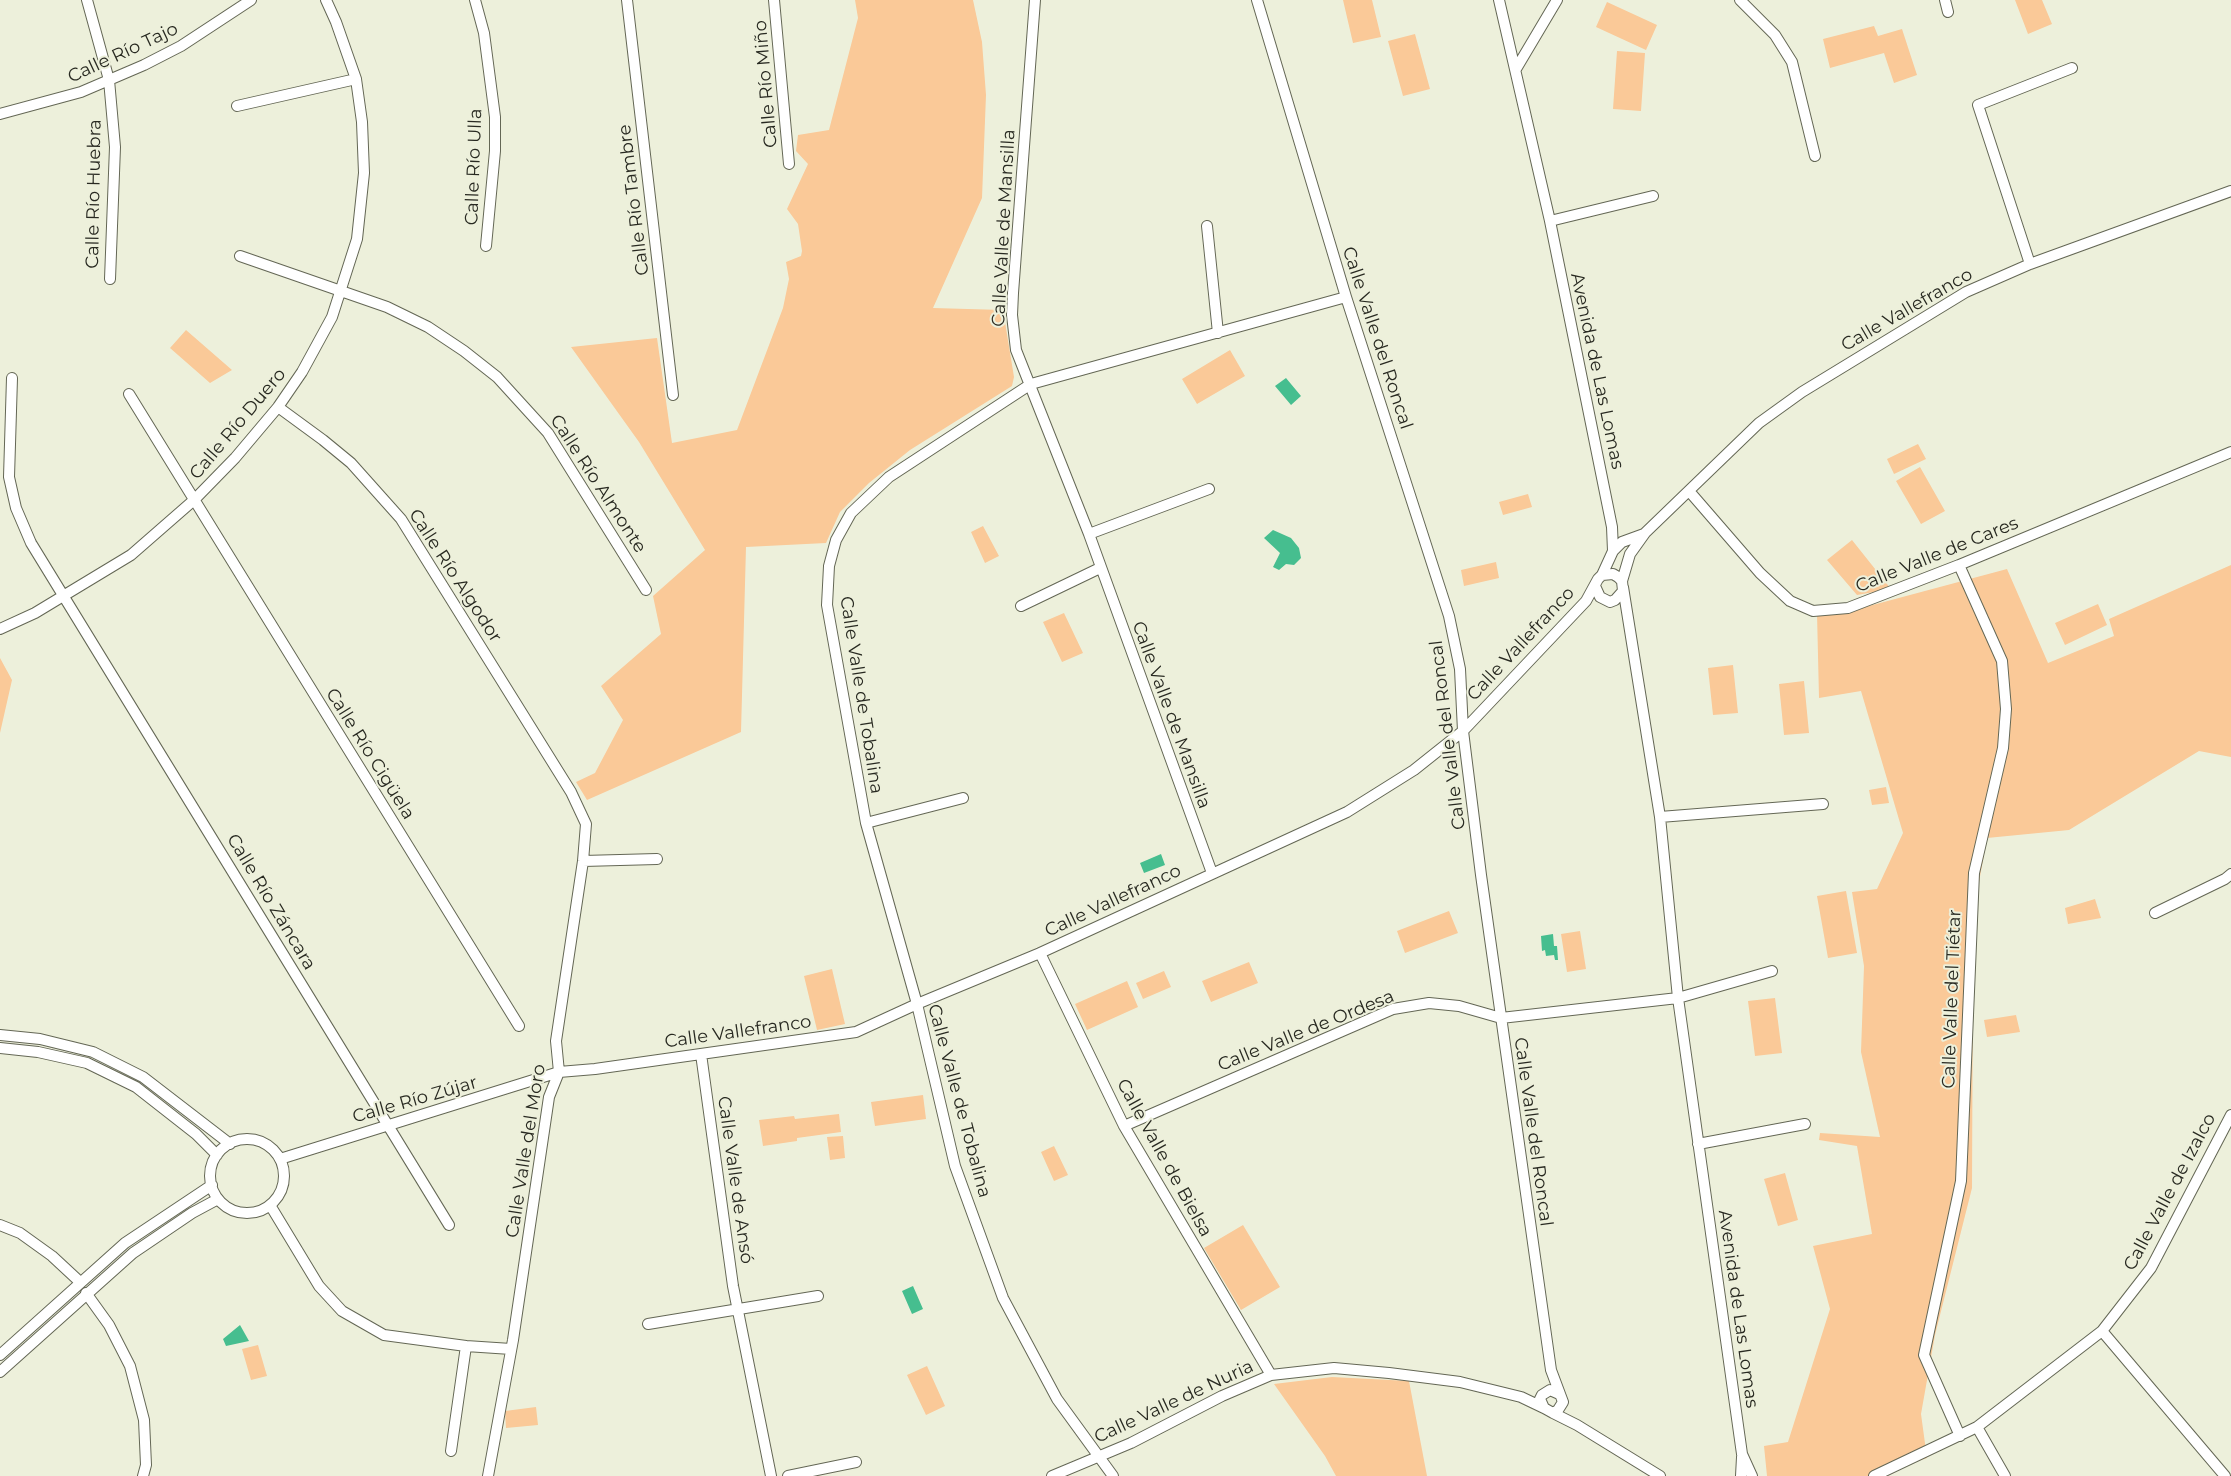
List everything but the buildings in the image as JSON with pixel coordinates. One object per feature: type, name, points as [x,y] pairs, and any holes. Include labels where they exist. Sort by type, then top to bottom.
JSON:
[{"type":"street","name":"Calle Río Huebra","points":[[87,0],[109,80],[115,148],[110,279]]},
{"type":"street","name":"Calle Río Tajo","points":[[0,114],[81,92],[109,80],[181,46],[251,0]]},
{"type":"street","name":"Calle Río Duero","points":[[0,629],[64,596],[130,555],[194,500],[235,458],[278,407],[316,348],[332,317],[357,239],[364,173],[362,122],[356,79],[336,22],[326,0]]},
{"type":"street","name":"Calle Río Ulla","points":[[475,0],[484,33],[495,117],[495,151],[486,246]]},
{"type":"street","name":"Calle Río Tambre","points":[[627,0],[673,395]]},
{"type":"street","name":"Calle Río Miño","points":[[774,0],[789,164]]},
{"type":"street","name":"Calle Valle de Mansilla","points":[[1035,0],[1012,316],[1016,350],[1089,534],[1212,873]]},
{"type":"street","name":"Calle Valle del Roncal","points":[[1257,0],[1346,297],[1449,616],[1460,669],[1463,731],[1501,1018],[1551,1370],[1561,1398]]},
{"type":"street","name":"Avenida de Las Lomas","points":[[1499,0],[1550,221],[1612,527],[1613,551]]},
{"type":"street","points":[[1516,69],[1558,0]]},
{"type":"street","points":[[1740,0],[1775,35],[1792,62],[1815,156]]},
{"type":"street","points":[[1945,0],[1948,12]]},
{"type":"street","points":[[2030,264],[1978,105],[2072,68]]},
{"type":"street","points":[[236,106],[356,79]]},
{"type":"street","name":"Calle Vallefranco","points":[[1622,583],[1630,554],[1645,533],[1759,423],[1802,392],[1966,292],[2030,264],[2231,191]]},
{"type":"street","points":[[1550,221],[1653,196]]},
{"type":"street","points":[[1208,226],[1218,333]]},
{"type":"street","name":"Calle Río Almonte","points":[[240,256],[387,307],[428,327],[464,351],[497,377],[548,433],[646,590]]},
{"type":"street","name":"Calle Valle de Tobalina","points":[[1113,1476],[1057,1399],[1003,1298],[956,1166],[917,1004],[866,823],[827,605],[829,566],[836,540],[851,513],[889,477],[1031,384],[1346,297]]},
{"type":"street","name":"Calle Río Záncara","points":[[12,378],[10,477],[16,508],[31,543],[449,1225]]},
{"type":"street","name":"Calle Río Cigüela","points":[[129,394],[519,1026]]},
{"type":"street","name":"Calle Río Algodor","points":[[278,407],[323,440],[350,463],[401,519],[571,792]]},
{"type":"street","name":"Calle Valle de Cares","points":[[1689,491],[1760,573],[1790,601],[1813,611],[1848,608],[1959,566],[2231,452]]},
{"type":"street","points":[[1089,534],[1209,489]]},
{"type":"street","name":"Avenida de Las Lomas","points":[[1612,527],[1622,542]]},
{"type":"street","name":"Calle Vallefranco","points":[[1602,575],[1613,551],[1622,542],[1645,533]]},
{"type":"street","points":[[1622,542],[1630,554]]},
{"type":"street","name":"Calle Valle del Tiétar","points":[[1959,566],[2002,661],[2006,709],[2003,748],[1974,873],[1961,1181],[1924,1355],[1960,1436]]},
{"type":"street","points":[[1021,606],[1100,568]]},
{"type":"street","points":[[1610,602],[1620,596],[1622,583],[1613,574],[1602,575],[1595,586],[1600,597],[1610,602],[1628,622]]},
{"type":"street","name":"Avenida de Las Lomas","points":[[1622,583],[1660,817],[1678,998],[1742,1454],[1752,1476]]},
{"type":"street","name":"Calle Vallefranco","points":[[559,1072],[595,1069],[856,1032],[917,1004],[1040,953],[1348,812],[1414,770],[1463,731],[1586,601],[1595,586]]},
{"type":"street","name":"Calle Valle del Moro","points":[[488,1476],[512,1349],[549,1098],[559,1072],[556,1041],[583,861],[586,824],[571,792]]},
{"type":"street","name":"Calle Valle de Tobalina","points":[[866,823],[963,798]]},
{"type":"street","points":[[1660,817],[1823,804]]},
{"type":"street","points":[[583,861],[658,859]]},
{"type":"street","points":[[2154,913],[2225,879],[2231,874]]},
{"type":"street","name":"Calle Valle de Bielsa","points":[[1040,953],[1124,1126],[1271,1374]]},
{"type":"street","name":"Calle Valle de Ordesa","points":[[1124,1126],[1394,1009],[1429,1003],[1459,1006],[1501,1018],[1678,998],[1772,971]]},
{"type":"street","points":[[0,1035],[40,1039],[94,1052],[142,1077],[230,1144]]},
{"type":"street","points":[[0,1048],[38,1052],[88,1064],[136,1087],[196,1134],[217,1155]]},
{"type":"street","name":"Calle Valle de Ansó","points":[[702,1054],[738,1310],[771,1476]]},
{"type":"street","name":"Calle Río Zújar","points":[[280,1159],[559,1072]]},
{"type":"street","name":"Calle Valle de Izalco","points":[[1874,1476],[1977,1427],[2102,1332],[2151,1268],[2231,1115]]},
{"type":"street","points":[[1698,1144],[1805,1124]]},
{"type":"street","points":[[241,1140],[263,1143],[273,1150],[280,1159],[284,1171],[283,1184],[279,1196],[270,1205],[252,1213],[243,1213],[225,1206],[218,1199],[212,1184],[212,1169],[217,1155],[230,1144],[241,1140]]},
{"type":"street","points":[[0,1355],[125,1243],[212,1184]]},
{"type":"street","points":[[0,1372],[86,1293],[133,1253],[192,1213],[218,1199]]},
{"type":"street","points":[[270,1205],[319,1286],[342,1311],[384,1335],[466,1346],[512,1349]]},
{"type":"street","points":[[0,1225],[28,1239],[52,1256],[80,1282]]},
{"type":"street","points":[[86,1293],[109,1325],[130,1366],[144,1420],[146,1466],[144,1476]]},
{"type":"street","points":[[648,1324],[818,1296]]},
{"type":"street","points":[[2102,1332],[2225,1476]]},
{"type":"street","points":[[451,1451],[466,1346]]},
{"type":"street","name":"Calle Valle de Nuria","points":[[1052,1476],[1131,1443],[1222,1396],[1271,1374],[1334,1368],[1460,1382],[1521,1397],[1577,1425],[1660,1476]]},
{"type":"street","name":"Calle Valle del Roncal","points":[[1544,1393],[1551,1370]]},
{"type":"street","points":[[1555,1390],[1561,1398],[1558,1410],[1549,1410],[1540,1399],[1544,1393],[1555,1390]]},
{"type":"street","name":"Calle Valle de Nuria","points":[[1521,1397],[1544,1393]]},
{"type":"street","name":"Calle Valle de Nuria","points":[[1561,1398],[1577,1425]]},
{"type":"street","points":[[1977,1427],[2005,1476]]},
{"type":"street","points":[[1741,1476],[1742,1454]]},
{"type":"street","points":[[788,1476],[856,1462]]},
{"type":"shaded area","points":[[855,0],[973,0],[982,42],[986,95],[982,198],[933,308],[1003,310],[1014,377],[1012,386],[910,450],[869,483],[840,512],[826,543],[746,547],[741,732],[587,800],[576,782],[595,773],[623,720],[601,686],[661,634],[653,596],[705,550],[639,442],[571,347],[657,338],[672,443],[737,430],[783,308],[789,279],[786,262],[801,256],[798,224],[787,209],[808,164],[796,151],[798,135],[829,130],[858,18]]},
{"type":"shaded area","points":[[1343,0],[1372,0],[1381,37],[1353,43]]},
{"type":"shaded area","points":[[2015,0],[2042,0],[2052,24],[2028,34]]},
{"type":"shaded area","points":[[1607,2],[1657,25],[1646,50],[1596,27]]},
{"type":"shaded area","points":[[1874,26],[1878,36],[1902,29],[1917,75],[1894,83],[1884,53],[1830,68],[1823,39]]},
{"type":"shaded area","points":[[1415,34],[1430,89],[1403,96],[1388,41]]},
{"type":"shaded area","points":[[1617,51],[1645,53],[1641,111],[1613,109]]},
{"type":"shaded area","points":[[186,330],[232,370],[210,383],[170,348]]},
{"type":"shaded area","points":[[1230,350],[1245,376],[1197,404],[1182,379]]},
{"type":"shaded area","points":[[1286,378],[1301,396],[1291,405],[1275,386]]},
{"type":"shaded area","points":[[1918,444],[1926,459],[1894,474],[1887,459]]},
{"type":"shaded area","points":[[1920,467],[1945,511],[1921,524],[1896,481]]},
{"type":"shaded area","points":[[1528,494],[1532,507],[1503,515],[1499,502]]},
{"type":"shaded area","points":[[983,526],[999,556],[985,563],[971,532]]},
{"type":"shaded area","points":[[1273,530],[1291,538],[1299,548],[1301,558],[1294,565],[1286,564],[1279,570],[1273,567],[1280,553],[1264,538]]},
{"type":"shaded area","points":[[1852,540],[1891,589],[1857,595],[1827,560]]},
{"type":"shaded area","points":[[1496,562],[1499,578],[1464,586],[1461,570]]},
{"type":"shaded area","points":[[2231,565],[2231,757],[2199,751],[2069,830],[1987,838],[1979,882],[1973,952],[1972,1188],[1935,1335],[1921,1414],[1927,1458],[1872,1476],[1767,1476],[1764,1446],[1788,1442],[1830,1309],[1813,1246],[1872,1234],[1857,1146],[1819,1140],[1820,1133],[1880,1137],[1861,1052],[1864,966],[1852,892],[1877,889],[1903,833],[1861,691],[1819,698],[1817,613],[1854,610],[2007,569],[2048,663],[2114,636],[2109,619]]},
{"type":"shaded area","points":[[2098,604],[2107,625],[2065,645],[2055,623]]},
{"type":"shaded area","points":[[1064,613],[1083,653],[1062,662],[1043,622]]},
{"type":"shaded area","points":[[0,658],[12,680],[0,733]]},
{"type":"shaded area","points":[[1733,665],[1738,713],[1713,715],[1708,668]]},
{"type":"shaded area","points":[[1804,681],[1809,733],[1784,735],[1779,684]]},
{"type":"shaded area","points":[[1886,787],[1889,803],[1872,805],[1869,790]]},
{"type":"shaded area","points":[[1161,854],[1165,865],[1144,873],[1140,863]]},
{"type":"shaded area","points":[[1846,891],[1857,953],[1828,958],[1817,896]]},
{"type":"shaded area","points":[[2095,899],[2101,918],[2068,924],[2065,908]]},
{"type":"shaded area","points":[[1449,911],[1458,933],[1405,953],[1397,931]]},
{"type":"shaded area","points":[[1580,931],[1586,969],[1567,972],[1561,934]]},
{"type":"shaded area","points":[[1553,934],[1554,946],[1557,946],[1558,960],[1555,960],[1554,955],[1546,956],[1545,950],[1542,951],[1541,936]]},
{"type":"shaded area","points":[[1249,962],[1258,983],[1211,1002],[1202,981]]},
{"type":"shaded area","points":[[832,969],[845,1024],[817,1030],[804,976]]},
{"type":"shaded area","points":[[1164,971],[1171,987],[1143,999],[1136,983]]},
{"type":"shaded area","points":[[1127,981],[1138,1007],[1087,1030],[1075,1004]]},
{"type":"shaded area","points":[[1775,998],[1782,1053],[1755,1056],[1748,1001]]},
{"type":"shaded area","points":[[2016,1015],[2020,1032],[1987,1037],[1984,1020]]},
{"type":"shaded area","points":[[923,1095],[926,1119],[875,1126],[871,1102]]},
{"type":"shaded area","points":[[839,1114],[841,1132],[797,1138],[797,1141],[763,1146],[759,1120],[794,1116],[795,1119]]},
{"type":"shaded area","points":[[843,1136],[845,1158],[830,1160],[827,1137]]},
{"type":"shaded area","points":[[1054,1146],[1068,1175],[1054,1181],[1041,1152]]},
{"type":"shaded area","points":[[1785,1173],[1798,1220],[1778,1226],[1764,1179]]},
{"type":"shaded area","points":[[1243,1225],[1280,1287],[1241,1310],[1204,1248]]},
{"type":"shaded area","points":[[913,1286],[923,1309],[912,1314],[902,1291]]},
{"type":"shaded area","points":[[240,1325],[249,1341],[226,1346],[223,1339]]},
{"type":"shaded area","points":[[258,1345],[267,1376],[251,1380],[242,1349]]},
{"type":"shaded area","points":[[927,1366],[945,1406],[926,1415],[907,1375]]},
{"type":"shaded area","points":[[1332,1377],[1409,1381],[1427,1476],[1336,1476],[1325,1456],[1274,1384]]},
{"type":"shaded area","points":[[536,1407],[538,1425],[506,1428],[505,1411]]}]
